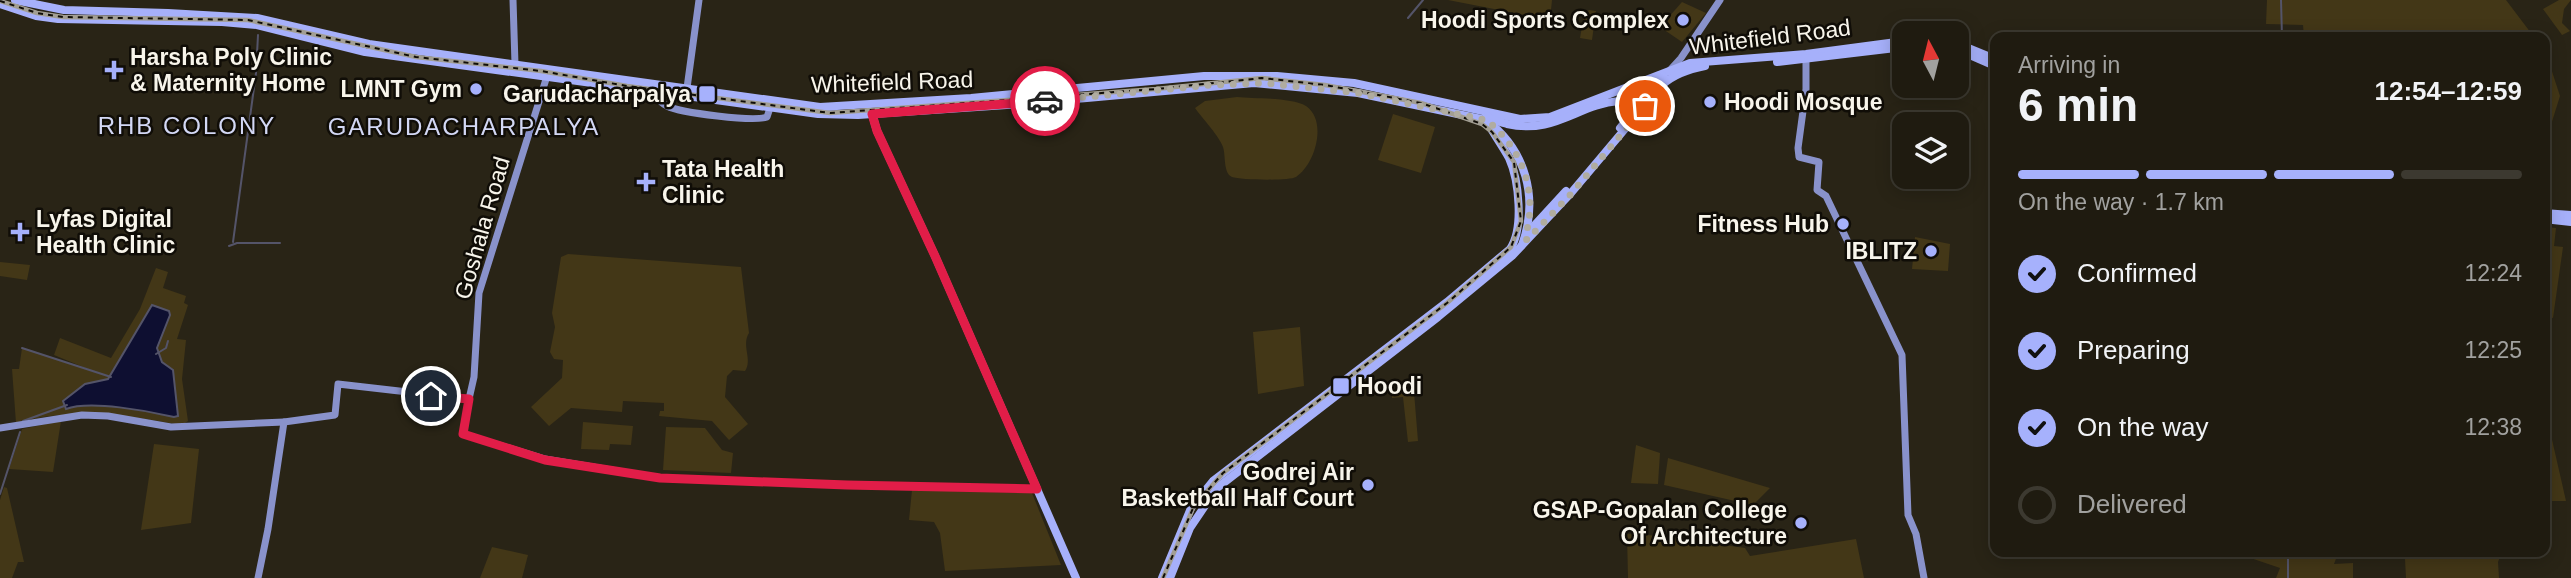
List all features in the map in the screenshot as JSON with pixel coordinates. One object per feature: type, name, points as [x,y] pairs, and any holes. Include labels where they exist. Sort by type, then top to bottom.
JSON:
[{"type":"main road","name":"Whitefield Road","points":[[15,0],[64,10],[257,18],[365,52],[770,108],[837,111],[1204,76],[1242,75],[1354,83],[1520,120],[1546,118],[1668,75],[1702,67],[1806,60],[1892,49]]},
{"type":"main road","name":"Whitefield Road","points":[[0,4],[36,16],[58,19],[257,25],[369,44],[687,88],[858,115],[1254,83],[1358,93],[1486,120]]},
{"type":"main road","name":"Whitefield Road","points":[[1668,75],[1690,64],[1806,54],[1892,43]]},
{"type":"main road","points":[[1969,49],[1990,58]]},
{"type":"main road","points":[[1969,55],[1990,64]]},
{"type":"main road","points":[[1579,180],[1653,85],[1668,75]]},
{"type":"main road","points":[[1170,578],[1190,528],[1217,488],[1486,274],[1522,241],[1579,180],[1668,75]]},
{"type":"main road","name":"Whitefield Road","points":[[1482,111],[1492,120],[1529,127],[1560,121],[1615,102],[1623,103],[1627,110],[1626,121]]},
{"type":"main road","points":[[872,114],[877,131],[935,256],[1076,578]]},
{"type":"main road","points":[[1486,120],[1501,131],[1517,152],[1524,171],[1530,215],[1522,241]]},
{"type":"main road","points":[[1486,120],[1513,172],[1522,241]]},
{"type":"main road","points":[[2550,213],[2571,215]]},
{"type":"main road","points":[[2550,220],[2571,222]]},
{"type":"main road","points":[[1162,578],[1191,508],[1213,481],[1486,274]]},
{"type":"street","points":[[513,0],[515,64]]},
{"type":"street","points":[[687,88],[699,0]]},
{"type":"street","points":[[1668,75],[1723,0]]},
{"type":"street","points":[[1806,60],[1799,157],[1819,162],[1817,190],[1826,196],[1902,355],[1908,515],[1916,534],[1924,578]]},
{"type":"street","name":"Goshala Road","points":[[547,76],[479,293],[474,377],[463,434],[545,460],[660,478],[1036,487]]},
{"type":"street","points":[[651,91],[660,102],[671,108],[723,116],[758,120],[767,117],[770,108]]},
{"type":"street","points":[[0,428],[82,415],[107,416],[171,427],[284,422],[335,415],[338,384],[469,399]]},
{"type":"street","points":[[258,578],[284,422]]},
{"type":"shaded area","points":[[1448,0],[1552,0],[1550,20]]},
{"type":"shaded area","points":[[2267,0],[2506,0],[2530,32],[2304,32],[2303,25],[2266,24]]},
{"type":"shaded area","points":[[2559,0],[2571,0],[2564,9],[2562,23],[2570,31],[2562,35],[2543,9]]},
{"type":"shaded area","name":"Hoodi Sports Complex","points":[[1682,2],[1706,13],[1682,42],[1660,27]]},
{"type":"shaded area","points":[[1589,10],[1596,11],[1592,40],[1580,38],[1584,15]]},
{"type":"shaded area","points":[[2550,65],[2560,96],[2550,128]]},
{"type":"shaded area","points":[[1237,97],[1291,101],[1306,106],[1313,113],[1318,132],[1316,143],[1309,163],[1296,177],[1254,179],[1229,175],[1221,143],[1195,108],[1205,101]]},
{"type":"shaded area","points":[[1393,114],[1435,127],[1421,173],[1378,160]]},
{"type":"shaded area","points":[[2550,227],[2556,228],[2554,246],[2563,247],[2553,318],[2550,317]]},
{"type":"shaded area","name":"IBLITZ","points":[[1915,237],[1950,244],[1948,271],[1912,269]]},
{"type":"shaded area","points":[[568,254],[741,267],[749,333],[746,342],[748,362],[745,371],[733,370],[727,376],[725,397],[748,424],[729,440],[712,421],[659,416],[660,411],[664,411],[664,403],[623,401],[622,412],[571,408],[549,426],[531,407],[562,378],[563,360],[554,359],[550,352],[555,327],[552,313],[561,257]]},
{"type":"shaded area","points":[[0,262],[30,265],[27,280],[0,276]]},
{"type":"shaded area","points":[[156,268],[168,272],[163,288],[186,296],[184,303],[188,305],[177,339],[186,340],[182,379],[188,421],[182,425],[140,418],[78,414],[16,423],[12,369],[19,369],[22,348],[100,374],[54,355],[60,338],[111,358],[140,309]]},
{"type":"shaded area","points":[[152,305],[169,311],[170,315],[157,348],[162,362],[173,370],[178,416],[104,406],[66,409],[63,401],[85,384],[108,379]]},
{"type":"shaded area","points":[[1300,327],[1304,386],[1258,394],[1253,332]]},
{"type":"shaded area","points":[[1414,392],[1418,441],[1408,442],[1403,397],[1392,398],[1392,393]]},
{"type":"shaded area","points":[[61,421],[53,472],[9,469],[22,429]]},
{"type":"shaded area","points":[[583,422],[633,426],[631,445],[610,444],[609,450],[581,449]]},
{"type":"shaded area","points":[[666,427],[705,428],[722,450],[733,453],[731,473],[663,470]]},
{"type":"shaded area","points":[[2550,431],[2566,501],[2550,501]]},
{"type":"shaded area","points":[[154,444],[199,449],[191,523],[141,530]]},
{"type":"shaded area","points":[[1636,445],[1660,453],[1658,484],[1631,483]]},
{"type":"shaded area","points":[[1668,458],[1770,488],[1753,505],[1664,485]]},
{"type":"shaded area","points":[[4,487],[7,488],[24,562],[18,562],[12,578],[0,578],[0,500]]},
{"type":"shaded area","points":[[912,490],[1032,493],[1061,565],[945,571],[940,533],[934,522],[909,520]]},
{"type":"shaded area","points":[[1627,534],[1663,536],[1745,548],[1750,556],[1856,539],[1864,578],[1628,578]]},
{"type":"shaded area","points":[[492,547],[528,555],[522,578],[480,578]]},
{"type":"shaded area","points":[[2248,557],[2337,557],[2334,564],[2353,563],[2353,578],[2276,578],[2280,568]]},
{"type":"shaded area","points":[[2500,557],[2499,578],[2406,578],[2405,559]]},
{"type":"waterway","points":[[1408,18],[1423,0]]},
{"type":"waterway","points":[[2281,0],[2282,32]]},
{"type":"waterway","points":[[233,242],[256,73],[258,35]]},
{"type":"waterway","points":[[229,246],[237,243],[280,243]]},
{"type":"waterway","points":[[156,354],[166,348],[168,341]]},
{"type":"waterway","points":[[22,348],[111,377]]},
{"type":"waterway","points":[[23,421],[67,405]]},
{"type":"waterway","points":[[0,494],[20,432]]},
{"type":"waterway","points":[[2288,557],[2288,578]]},
{"type":"railway","points":[[0,1],[37,13],[63,17],[248,20],[416,57],[541,71],[627,86],[830,113],[1156,89],[1262,78],[1325,85],[1421,103],[1482,124],[1492,132],[1514,162],[1521,221],[1511,247],[1447,303],[1223,473],[1194,506],[1163,578]]},
{"type":"way so far","points":[[1045,101],[1211,85],[1263,83],[1358,93],[1486,120],[1501,131],[1517,152],[1524,171],[1530,215],[1525,237],[1527,240],[1571,194],[1645,106]]},
{"type":"place","name":"Hoodi Sports Complex","points":[[1683,20]]},
{"type":"place","name":"Harsha Poly Clinic & Maternity Home","points":[[114,70]]},
{"type":"place","name":"LMNT Gym","points":[[476,89]]},
{"type":"place","name":"Garudacharpalya","points":[[707,94]]},
{"type":"place","name":"Hoodi Mosque","points":[[1710,102]]},
{"type":"place","name":"Tata Health Clinic","points":[[646,182]]},
{"type":"place","name":"Fitness Hub","points":[[1843,224]]},
{"type":"place","name":"Lyfas Digital Health Clinic","points":[[20,232]]},
{"type":"place","name":"IBLITZ","points":[[1931,251]]},
{"type":"place","name":"Hoodi","points":[[1341,386]]},
{"type":"place","name":"Godrej Air Basketball Half Court","points":[[1368,485]]},
{"type":"place","name":"GSAP-Gopalan College Of Architecture","points":[[1801,523]]},
{"type":"district","name":"RHB COLONY","points":[[187,125]]},
{"type":"district","name":"GARUDACHARPALYA","points":[[464,126]]},
{"type":"route","points":[[431,396],[469,399],[463,434],[545,460],[617,472],[660,478],[744,482],[1037,489],[877,131],[872,114],[1045,101]]}]
